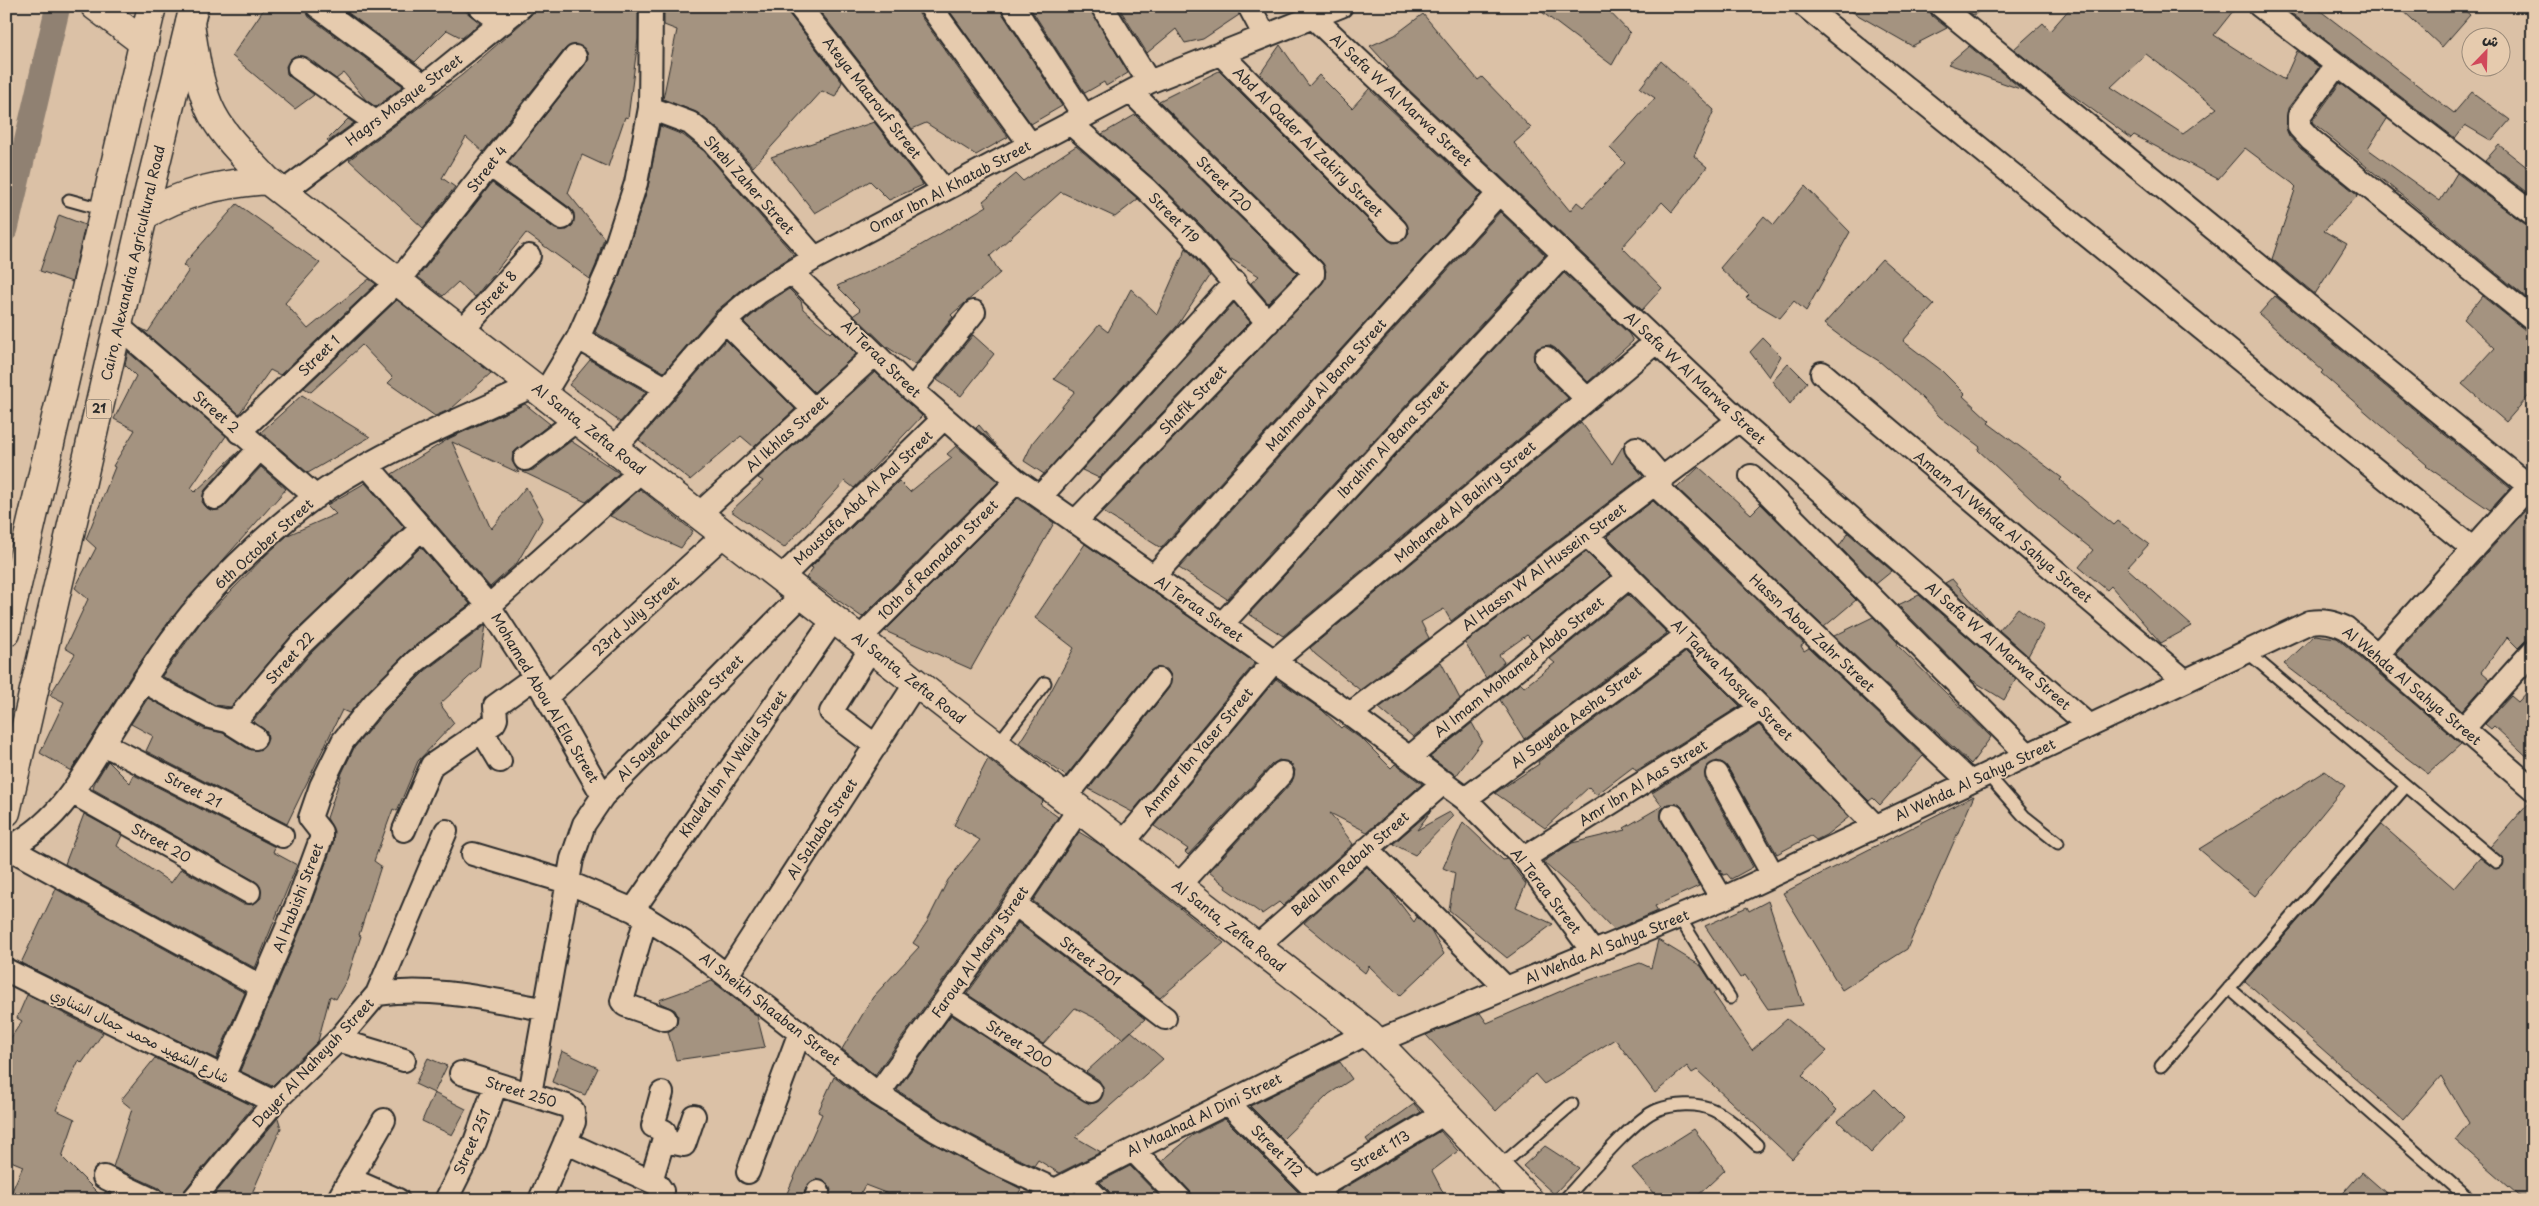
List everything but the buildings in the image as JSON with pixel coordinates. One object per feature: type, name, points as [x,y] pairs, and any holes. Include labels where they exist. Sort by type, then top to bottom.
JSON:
[{"type":"main road","points":[[95,6],[144,43]]},
{"type":"main road","points":[[6,632],[152,9],[192,15]]},
{"type":"main road","name":"Al Santa, Zefta Road","points":[[192,15],[196,64],[210,108],[235,146],[275,186],[1372,1038],[1529,1200]]},
{"type":"main road","name":"Cairo, Alexandria Agricultural Road","points":[[6,812],[143,216],[192,15]]},
{"type":"main road","points":[[105,210],[143,216],[168,201],[200,190],[234,183],[275,186]]},
{"type":"street","points":[[317,6],[426,86]]},
{"type":"street","points":[[479,6],[503,23]]},
{"type":"street","name":"Hagrs Mosque Street","points":[[275,186],[375,122],[426,86],[522,6]]},
{"type":"street","points":[[538,390],[578,338],[608,270],[636,183],[650,108],[651,6]]},
{"type":"street","name":"Ateya Maarouf Street","points":[[799,6],[944,190]]},
{"type":"street","points":[[930,6],[1030,144]]},
{"type":"street","name":"Street 119","points":[[1013,6],[1077,119],[1235,282],[1268,323]]},
{"type":"street","points":[[1102,6],[1140,87]]},
{"type":"street","points":[[1249,6],[1265,36]]},
{"type":"street","name":"Omar Ibn Al Khatab Street","points":[[614,449],[725,320],[759,292],[793,274],[815,258],[1140,87],[1341,6]]},
{"type":"street","points":[[1805,6],[2473,549]]},
{"type":"street","points":[[1941,6],[2531,484],[2377,655]]},
{"type":"street","points":[[2260,6],[2336,66],[2533,214]]},
{"type":"street","name":"Al Safa W Al Marwa Street","points":[[1313,17],[1739,420],[2089,726]]},
{"type":"street","name":"Abd Al Qader Al Zakiry Street","points":[[1221,54],[1396,230]]},
{"type":"street","name":"Street 4","points":[[398,281],[575,56]]},
{"type":"street","points":[[2336,66],[2299,116],[2299,128],[2311,140],[2533,320]]},
{"type":"street","points":[[299,68],[375,122]]},
{"type":"street","name":"Street 120","points":[[1140,87],[1313,271],[1312,278]]},
{"type":"street","name":"Shebl Zaher Street","points":[[650,108],[690,123],[713,142],[815,258]]},
{"type":"street","points":[[490,166],[562,218]]},
{"type":"street","name":"Mahmoud Al Bana Street","points":[[1153,576],[1499,193]]},
{"type":"street","name":"Ibrahim Al Bana Street","points":[[1222,624],[1564,254]]},
{"type":"street","name":"Street 8","points":[[462,330],[529,256]]},
{"type":"street","name":"Al Teraa Street","points":[[793,274],[912,390],[1017,481],[1350,714],[1465,799],[1524,858],[1593,952]]},
{"type":"street","name":"Shafik Street","points":[[1075,522],[1312,278]]},
{"type":"street","name":"Street 1","points":[[239,432],[398,281]]},
{"type":"street","points":[[1040,498],[1235,282]]},
{"type":"street","points":[[912,390],[974,312]]},
{"type":"street","points":[[725,320],[814,409]]},
{"type":"street","name":"Street 2","points":[[118,326],[316,497]]},
{"type":"street","points":[[578,338],[666,388]]},
{"type":"street","name":"Mohamed Al Bahiry Street","points":[[1274,661],[1656,342]]},
{"type":"street","name":"Al Ikhlas Street","points":[[699,514],[875,354]]},
{"type":"street","points":[[1546,358],[1587,399]]},
{"type":"street","name":"Amam Al Wehda Al Sahya Street","points":[[1822,373],[2184,680]]},
{"type":"street","name":"6th October Street","points":[[7,849],[51,819],[73,793],[143,681],[191,615],[227,575],[316,497],[367,465],[538,390]]},
{"type":"street","name":"Moustafa Abd Al Aal Street","points":[[781,578],[944,418]]},
{"type":"street","points":[[525,459],[577,420]]},
{"type":"street","name":"Al Hassn W Al Hussein Street","points":[[1350,714],[1739,420]]},
{"type":"street","name":"Hassn Abou Zahr Street","points":[[1636,448],[1658,481],[1979,778]]},
{"type":"street","points":[[215,498],[259,449]]},
{"type":"street","name":"Mohamed Abou Al Ela Street","points":[[367,465],[489,606],[541,687],[603,796]]},
{"type":"street","name":"Al Habishi Street","points":[[224,1077],[321,839],[321,832],[313,824],[310,815],[321,786],[343,741],[374,702],[416,661],[489,606],[642,470]]},
{"type":"street","points":[[1751,476],[2028,755]]},
{"type":"street","name":"10th of Ramadan Street","points":[[876,746],[831,712],[865,643],[1017,481]]},
{"type":"street","name":"Street 22","points":[[228,721],[238,718],[301,644],[422,528]]},
{"type":"street","name":"23rd July Street","points":[[482,731],[495,721],[495,706],[541,687],[725,534]]},
{"type":"street","name":"Al Taqwa Mosque Street","points":[[1587,535],[1761,708],[1876,826]]},
{"type":"street","name":"Al Imam Mohamed Abdo Street","points":[[1410,757],[1629,577]]},
{"type":"street","name":"Al Sayeda Khadiga Street","points":[[530,1094],[543,1009],[567,882],[572,859],[584,824],[603,796],[802,595]]},
{"type":"street","name":"Khaled Ibn Al Walid Street","points":[[665,1019],[625,1006],[622,1002],[639,914],[834,619]]},
{"type":"street","name":"Al Wehda Al Sahya Street","points":[[1372,1038],[1506,988],[1722,899],[2298,626],[2322,620],[2335,622],[2346,628],[2533,789]]},
{"type":"street","name":"Al Sayeda Aesha Street","points":[[1465,799],[1687,634]]},
{"type":"street","points":[[2463,729],[2533,651]]},
{"type":"street","name":"Ammar Ibn Yaser Street","points":[[1122,843],[1274,661]]},
{"type":"street","name":"Farouq Al Masry Street","points":[[878,1094],[1015,904],[1072,804],[1159,680]]},
{"type":"street","points":[[143,681],[210,717],[228,721],[255,738]]},
{"type":"street","name":"Al Sahaba Street","points":[[727,975],[916,683]]},
{"type":"street","name":"Amr Ibn Al Aas Street","points":[[1524,858],[1761,708]]},
{"type":"street","points":[[404,830],[428,769],[482,731],[500,761]]},
{"type":"street","name":"Street 21","points":[[103,744],[282,836]]},
{"type":"street","points":[[1178,886],[1282,773]]},
{"type":"street","points":[[1718,774],[1773,875]]},
{"type":"street","name":"Belal Ibn Rabah Street","points":[[1256,947],[1444,782]]},
{"type":"street","name":"Street 20","points":[[73,793],[249,892]]},
{"type":"street","points":[[1673,816],[1722,899]]},
{"type":"street","name":"Dayer Al Naheyah Street","points":[[193,1200],[274,1102],[338,1040],[377,994],[446,831]]},
{"type":"street","points":[[7,849],[262,987]]},
{"type":"street","points":[[1367,849],[1506,988]]},
{"type":"street","name":"Al Sheikh Shaaban Street","points":[[472,854],[567,882],[639,914],[685,943],[878,1094],[1049,1195]]},
{"type":"street","name":"Street 201","points":[[1015,904],[1165,1018]]},
{"type":"street","name":"شارع الشهيد محمد جمال الشناوي","points":[[6,970],[274,1102]]},
{"type":"street","points":[[377,994],[404,990],[431,990],[543,1009]]},
{"type":"street","name":"Street 200","points":[[948,997],[1091,1090]]},
{"type":"street","points":[[748,1172],[800,1032]]},
{"type":"street","name":"Al Maahad Al Dini Street","points":[[1049,1195],[1133,1150],[1228,1103],[1372,1038]]},
{"type":"street","points":[[338,1040],[404,1060]]},
{"type":"street","name":"Street 250","points":[[461,1073],[530,1094],[573,1110],[574,1122],[540,1200]]},
{"type":"street","name":"Street 251","points":[[446,1200],[475,1142],[496,1084]]},
{"type":"street","points":[[566,1142],[655,1190],[665,1132],[653,1126],[662,1093]]},
{"type":"street","name":"Street 112","points":[[1228,1103],[1320,1195]]},
{"type":"street","name":"Street 113","points":[[1320,1195],[1445,1112]]},
{"type":"street","points":[[664,1141],[684,1146],[694,1116]]},
{"type":"street","points":[[338,1200],[384,1120]]},
{"type":"street","points":[[1133,1150],[1182,1200]]},
{"type":"street","points":[[104,1177],[153,1200]]},
{"type":"street","points":[[350,1179],[394,1199]]},
{"type":"street","points":[[1078,1179],[1099,1200]]},
{"type":"lane","points":[[69,200],[105,210]]},
{"type":"lane","points":[[2246,651],[2497,862]]},
{"type":"lane","points":[[997,746],[1045,683]]},
{"type":"lane","points":[[1979,778],[2058,843]]},
{"type":"lane","points":[[2161,1066],[2406,786]]},
{"type":"lane","points":[[1679,917],[1730,998]]},
{"type":"lane","points":[[2230,988],[2470,1200]]},
{"type":"lane","points":[[1498,1168],[1572,1104]]},
{"type":"lane","points":[[1564,1200],[1633,1127],[1656,1110],[1684,1104],[1712,1109],[1735,1124],[1757,1145]]},
{"type":"waterway","points":[[6,229],[58,6]]}]
